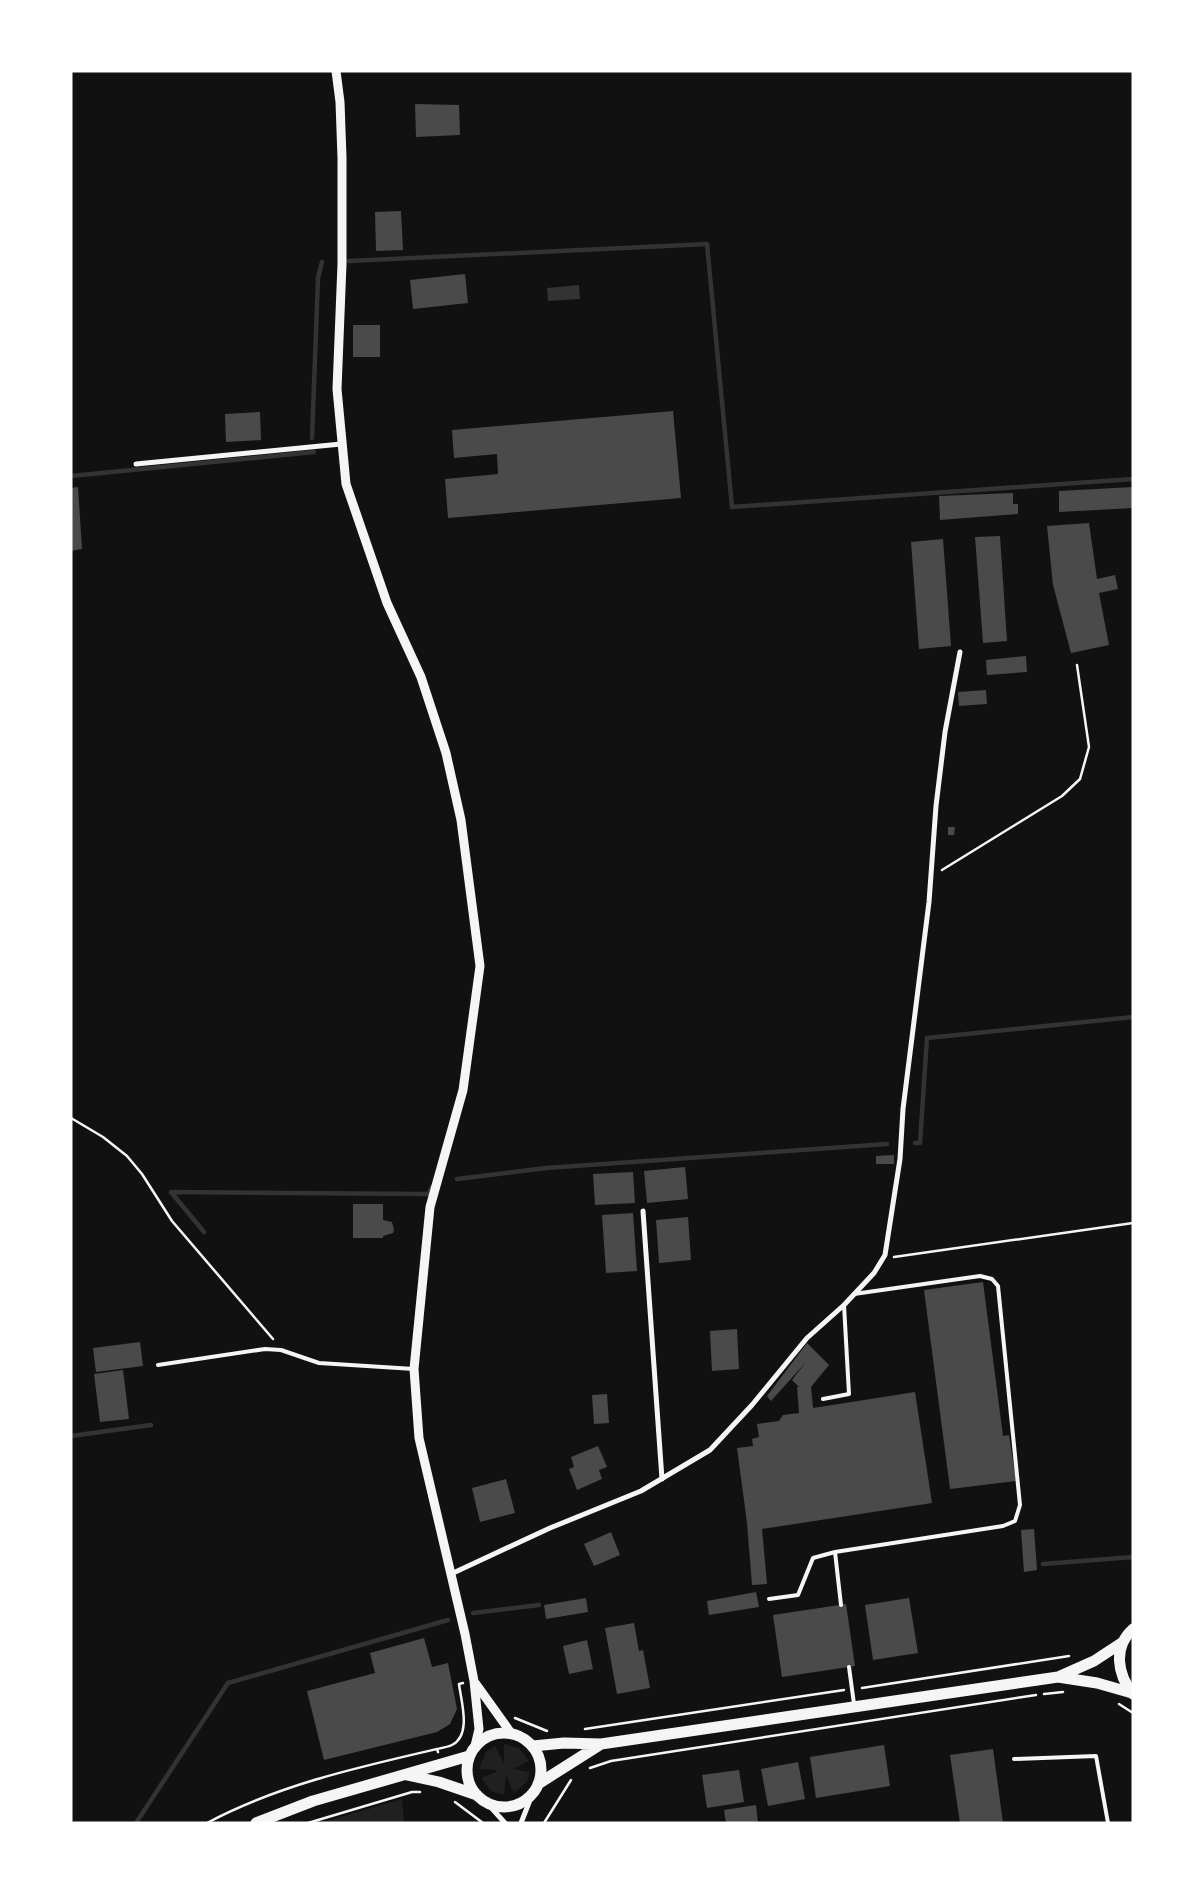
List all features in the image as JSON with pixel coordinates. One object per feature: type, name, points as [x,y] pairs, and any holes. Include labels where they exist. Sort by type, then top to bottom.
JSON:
[{"type":"main road","points":[[1133,1628],[1123,1642],[1119,1656],[1124,1682],[1133,1694]]},
{"type":"main road","points":[[533,1746],[564,1743],[601,1744],[1058,1677],[1094,1661],[1123,1642]]},
{"type":"main road","points":[[1058,1677],[1097,1684],[1133,1694]]},
{"type":"main road","points":[[256,1823],[312,1801],[406,1775],[440,1763],[472,1751],[491,1735],[511,1733],[519,1736],[533,1746],[541,1764],[538,1784],[532,1795],[521,1803],[509,1807],[498,1806],[440,1782],[406,1775]]},
{"type":"main road","points":[[538,1784],[601,1744]]},
{"type":"main road","points":[[472,1751],[468,1776],[482,1799]]},
{"type":"street","points":[[336,71],[340,102],[342,158],[342,264],[337,389],[346,484],[387,602],[421,677],[446,753],[461,820],[480,966],[463,1090],[430,1207],[414,1369],[419,1438],[474,1681],[479,1729],[472,1751]]},
{"type":"street","points":[[136,464],[341,444]]},
{"type":"street","points":[[451,1574],[550,1528],[641,1491],[710,1450],[752,1405],[806,1338],[844,1305],[874,1273],[882,1259],[892,1218],[900,1159],[903,1109],[931,878],[936,806],[945,732],[960,652]]},
{"type":"street","points":[[643,1211],[662,1479]]},
{"type":"street","points":[[474,1681],[511,1733]]},
{"type":"street","points":[[521,1823],[532,1795]]},
{"type":"street","points":[[482,1799],[505,1823]]},
{"type":"lane","points":[[769,1599],[798,1595],[813,1558],[835,1552],[1003,1526],[1015,1521],[1020,1505],[998,1286],[992,1279],[980,1276],[854,1294]]},
{"type":"lane","points":[[823,1399],[849,1394],[844,1305]]},
{"type":"lane","points":[[158,1365],[242,1350],[281,1350],[319,1363],[414,1369]]},
{"type":"lane","points":[[835,1552],[841,1605]]},
{"type":"lane","points":[[849,1667],[854,1707]]},
{"type":"lane","points":[[1014,1759],[1096,1756],[1108,1823]]},
{"type":"path","points":[[931,878],[947,866],[1062,796],[1080,779],[1089,747],[1077,665]]},
{"type":"path","points":[[71,1118],[103,1137],[127,1156],[172,1220],[281,1350]]},
{"type":"path","points":[[882,1259],[1133,1223]]},
{"type":"path","points":[[582,1730],[1077,1655]]},
{"type":"path","points":[[207,1823],[273,1795],[336,1773],[452,1745],[459,1740],[463,1730],[464,1718],[458,1684],[474,1681]]},
{"type":"path","points":[[583,1770],[620,1760],[1065,1692]]},
{"type":"path","points":[[1116,1703],[1133,1713]]},
{"type":"path","points":[[511,1716],[551,1732]]},
{"type":"path","points":[[437,1749],[440,1763]]},
{"type":"path","points":[[544,1823],[572,1779],[578,1774]]},
{"type":"path","points":[[308,1823],[412,1792],[436,1792],[440,1782]]},
{"type":"path","points":[[449,1798],[483,1823]]},
{"type":"shaded area","points":[[579,285],[580,299],[548,301],[547,288]]},
{"type":"shaded area","points":[[504,1744],[519,1748],[529,1761],[513,1769],[530,1772],[527,1782],[514,1793],[506,1776],[504,1795],[491,1791],[481,1778],[496,1772],[496,1770],[479,1769],[486,1752],[495,1746],[504,1763]]},
{"type":"shaded area","points":[[402,1799],[404,1823],[320,1823]]},
{"type":"building","points":[[415,104],[459,105],[460,135],[416,137]]},
{"type":"building","points":[[401,211],[403,250],[376,251],[375,212]]},
{"type":"building","points":[[465,274],[468,303],[413,309],[410,280]]},
{"type":"building","points":[[353,325],[380,325],[380,357],[353,357]]},
{"type":"building","points":[[673,411],[681,498],[448,518],[445,479],[498,474],[497,454],[454,458],[452,430]]},
{"type":"building","points":[[260,412],[261,440],[226,442],[225,414]]},
{"type":"building","points":[[78,487],[82,549],[71,551],[71,488]]},
{"type":"building","points":[[1133,487],[1133,508],[1059,512],[1059,491]]},
{"type":"building","points":[[1013,493],[1013,504],[1018,504],[1018,514],[940,520],[939,496]]},
{"type":"building","points":[[1089,523],[1097,579],[1115,575],[1118,589],[1099,593],[1109,645],[1071,653],[1053,585],[1047,526]]},
{"type":"building","points":[[1000,536],[1007,641],[983,643],[975,537]]},
{"type":"building","points":[[943,539],[951,646],[919,649],[911,542]]},
{"type":"building","points":[[1026,656],[1027,672],[987,675],[986,660]]},
{"type":"building","points":[[986,690],[987,704],[959,706],[958,692]]},
{"type":"building","points":[[948,827],[955,827],[954,835],[948,835]]},
{"type":"building","points":[[894,1155],[894,1164],[876,1164],[876,1156]]},
{"type":"building","points":[[685,1167],[688,1199],[647,1203],[644,1171]]},
{"type":"building","points":[[633,1172],[635,1203],[595,1205],[593,1174]]},
{"type":"building","points":[[353,1204],[383,1204],[383,1220],[392,1222],[393,1233],[383,1236],[383,1238],[353,1238]]},
{"type":"building","points":[[633,1213],[637,1271],[606,1273],[602,1215]]},
{"type":"building","points":[[688,1217],[691,1260],[659,1263],[656,1220]]},
{"type":"building","points":[[983,1282],[1003,1436],[1009,1435],[1016,1481],[950,1489],[924,1290]]},
{"type":"building","points":[[737,1329],[739,1369],[712,1371],[710,1331]]},
{"type":"building","points":[[140,1342],[143,1366],[96,1372],[93,1348]]},
{"type":"building","points":[[807,1343],[829,1365],[811,1387],[813,1408],[915,1392],[932,1503],[762,1529],[767,1584],[752,1585],[747,1523],[737,1448],[753,1446],[752,1439],[759,1437],[757,1424],[779,1421],[783,1415],[799,1413],[797,1387],[799,1387],[792,1380],[806,1362],[771,1401],[767,1396]]},
{"type":"building","points":[[123,1370],[129,1419],[100,1422],[94,1374]]},
{"type":"building","points":[[607,1394],[609,1423],[594,1424],[592,1395]]},
{"type":"building","points":[[598,1446],[607,1467],[599,1470],[602,1479],[577,1490],[569,1469],[574,1467],[571,1457]]},
{"type":"building","points":[[506,1479],[515,1513],[480,1522],[472,1488]]},
{"type":"building","points":[[1034,1529],[1037,1570],[1024,1572],[1021,1530]]},
{"type":"building","points":[[611,1532],[620,1555],[594,1566],[584,1544]]},
{"type":"building","points":[[756,1592],[759,1607],[709,1615],[707,1601]]},
{"type":"building","points":[[586,1598],[588,1612],[546,1619],[544,1605]]},
{"type":"building","points":[[909,1598],[918,1653],[873,1660],[865,1605]]},
{"type":"building","points":[[846,1604],[855,1666],[782,1677],[773,1615]]},
{"type":"building","points":[[634,1623],[639,1651],[643,1650],[650,1688],[617,1694],[605,1628]]},
{"type":"building","points":[[424,1638],[432,1667],[448,1663],[457,1709],[450,1724],[437,1732],[324,1760],[307,1691],[375,1673],[370,1653]]},
{"type":"building","points":[[587,1640],[593,1669],[569,1674],[563,1646]]},
{"type":"building","points":[[884,1745],[890,1786],[816,1798],[810,1757]]},
{"type":"building","points":[[993,1749],[1003,1823],[960,1823],[950,1755]]},
{"type":"building","points":[[798,1762],[805,1799],[768,1806],[761,1769]]},
{"type":"building","points":[[739,1770],[744,1802],[707,1808],[702,1775]]},
{"type":"building","points":[[756,1805],[758,1823],[726,1823],[724,1810]]},
{"type":"waterway","points":[[349,261],[707,244],[732,507],[1133,479]]},
{"type":"waterway","points":[[312,438],[318,278],[322,262]]},
{"type":"waterway","points":[[71,476],[314,452]]},
{"type":"waterway","points":[[915,1143],[920,1143],[927,1038],[1133,1017]]},
{"type":"waterway","points":[[457,1179],[546,1168],[887,1144]]},
{"type":"waterway","points":[[204,1232],[171,1192],[428,1194],[432,1187]]},
{"type":"waterway","points":[[71,1436],[151,1425]]},
{"type":"waterway","points":[[1043,1564],[1133,1557]]},
{"type":"waterway","points":[[473,1613],[539,1605]]},
{"type":"waterway","points":[[136,1823],[228,1683],[448,1620]]}]
